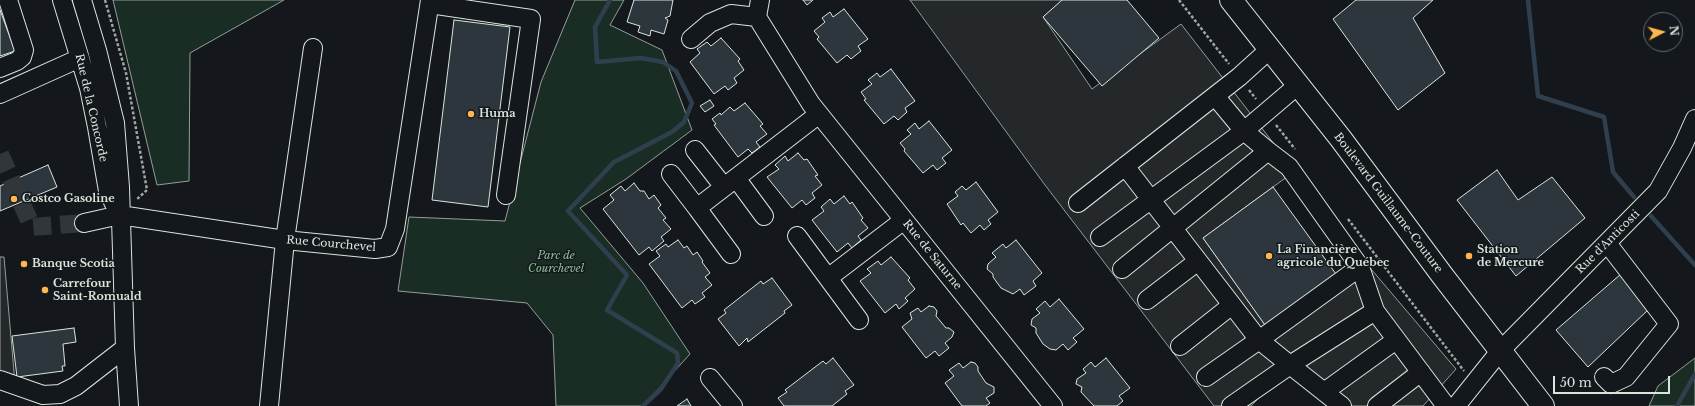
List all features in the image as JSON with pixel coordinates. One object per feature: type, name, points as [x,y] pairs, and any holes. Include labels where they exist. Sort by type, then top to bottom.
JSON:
[{"type":"main road","name":"Boulevard Guillaume-Couture","points":[[1231,0],[1298,85],[1543,406]]},
{"type":"street","points":[[0,68],[17,61],[22,57],[24,50],[8,0]]},
{"type":"street","name":"Rue de la Concorde","points":[[62,0],[80,58],[97,127],[108,191],[120,215]]},
{"type":"street","name":"Rue de la Concorde","points":[[82,0],[97,50],[115,123],[120,187],[125,348],[130,406]]},
{"type":"street","points":[[430,2],[506,8],[531,19],[506,195]]},
{"type":"street","name":"Rue Courchevel","points":[[120,215],[285,240],[375,249],[388,247],[395,229],[430,2]]},
{"type":"street","points":[[690,39],[710,23],[731,14],[758,9]]},
{"type":"street","name":"Rue de Saturne","points":[[758,9],[815,109],[1053,406]]},
{"type":"street","points":[[269,406],[285,240],[313,48]]},
{"type":"street","points":[[1078,203],[1215,96],[1270,49]]},
{"type":"street","points":[[0,94],[80,58]]},
{"type":"street","points":[[1100,237],[1244,131],[1298,85]]},
{"type":"street","points":[[1215,96],[1244,131],[1288,167],[1360,267],[1375,311],[1446,406]]},
{"type":"street","points":[[697,208],[730,183],[815,109]]},
{"type":"street","name":"Rue d'Anticosti","points":[[1456,406],[1500,351],[1658,191],[1682,148],[1695,119]]},
{"type":"street","points":[[695,150],[764,216]]},
{"type":"street","points":[[1122,269],[1268,151]]},
{"type":"street","points":[[1125,166],[1259,340],[1342,406]]},
{"type":"street","points":[[671,174],[731,254]]},
{"type":"street","points":[[84,223],[120,215]]},
{"type":"street","points":[[828,278],[904,220]]},
{"type":"street","points":[[797,236],[859,320]]},
{"type":"street","points":[[1604,377],[1611,384],[1626,377],[1669,324],[1606,243]]},
{"type":"street","points":[[1147,300],[1198,261]]},
{"type":"street","points":[[1206,377],[1360,267]]},
{"type":"street","points":[[1180,346],[1232,305]]},
{"type":"street","points":[[1231,406],[1290,365],[1375,311]]},
{"type":"street","points":[[1324,392],[1396,340]]},
{"type":"street","points":[[0,380],[41,401],[76,386],[125,348]]},
{"type":"street","points":[[1377,406],[1421,372]]},
{"type":"street","points":[[710,378],[733,406]]},
{"type":"green space","points":[[113,0],[284,0],[190,53],[189,181],[157,185]]},
{"type":"green space","name":"Parc de Courchevel","points":[[575,0],[624,0],[610,25],[662,50],[692,130],[626,179],[580,208],[643,283],[690,354],[643,406],[556,406],[553,335],[527,303],[398,291],[409,217],[505,221],[541,82]]},
{"type":"green space","points":[[1695,358],[1695,406],[1649,406],[1658,386]]},
{"type":"shaded area","points":[[910,0],[1063,0],[1043,17],[1092,89],[1181,24],[1295,171],[1203,238],[1265,325],[1360,256],[1456,369],[1423,406],[1331,406],[1287,369],[1251,406],[1214,406],[1045,185]]},
{"type":"shaded area","points":[[0,257],[4,257],[16,395],[0,390]]},
{"type":"building","points":[[634,0],[673,0],[670,16],[665,18],[668,20],[664,34],[651,30],[650,36],[638,32],[640,26],[627,22]]},
{"type":"building","points":[[803,0],[813,0],[807,5]]},
{"type":"building","points":[[1062,0],[1127,0],[1159,38],[1102,86],[1043,17]]},
{"type":"building","points":[[1356,0],[1433,0],[1413,18],[1445,73],[1398,110],[1333,19]]},
{"type":"building","points":[[844,9],[868,39],[858,46],[861,51],[851,59],[847,55],[837,63],[817,39],[819,37],[814,31],[825,22],[822,18],[830,12],[833,17]]},
{"type":"building","points":[[0,10],[15,51],[0,56]]},
{"type":"building","name":"Huma","points":[[454,20],[510,27],[488,207],[432,200]]},
{"type":"building","points":[[721,38],[740,59],[738,61],[744,70],[734,78],[737,83],[728,90],[725,86],[714,94],[690,62],[700,53],[697,49],[707,42],[711,46]]},
{"type":"building","points":[[891,69],[915,101],[905,108],[907,112],[898,120],[894,116],[884,124],[864,100],[866,99],[861,92],[872,84],[868,80],[877,73],[880,77]]},
{"type":"building","points":[[710,100],[714,106],[705,112],[700,106]]},
{"type":"building","points":[[745,103],[763,124],[760,126],[767,134],[756,142],[760,147],[752,153],[748,149],[738,157],[714,125],[716,124],[712,119],[720,113],[721,115],[730,107],[734,111]]},
{"type":"building","points":[[929,121],[952,150],[942,158],[946,163],[937,170],[933,165],[923,173],[904,151],[905,149],[900,143],[911,134],[907,130],[915,123],[919,129]]},
{"type":"building","points":[[798,153],[804,160],[807,159],[818,175],[815,176],[822,185],[812,193],[815,198],[806,205],[802,200],[792,208],[767,177],[779,169],[775,165],[785,156],[788,161]]},
{"type":"building","name":"Costco Gasoline","points":[[48,165],[57,187],[0,211],[0,186]]},
{"type":"building","points":[[1497,170],[1518,200],[1552,177],[1585,218],[1516,276],[1457,200]]},
{"type":"building","points":[[976,182],[998,212],[988,220],[991,224],[984,230],[980,225],[971,233],[963,223],[961,225],[947,204],[958,196],[955,192],[962,186],[966,190]]},
{"type":"building","points":[[634,183],[640,191],[644,191],[649,199],[654,195],[661,205],[658,208],[666,218],[663,220],[671,229],[661,237],[664,241],[652,251],[649,247],[639,255],[603,209],[614,200],[610,195],[621,186],[625,191]]},
{"type":"building","name":"La Financière agricole du Québec","points":[[1273,187],[1336,274],[1265,325],[1203,238]]},
{"type":"building","points":[[844,196],[850,204],[852,202],[863,218],[861,220],[868,228],[858,236],[861,240],[852,248],[848,243],[837,252],[812,220],[824,211],[821,207],[830,199],[834,204]]},
{"type":"building","points":[[678,240],[684,248],[687,246],[693,255],[697,252],[710,273],[705,277],[712,285],[702,293],[705,297],[695,304],[692,300],[682,308],[649,264],[660,256],[656,251],[666,244],[668,247]]},
{"type":"building","points":[[1016,240],[1042,273],[1033,281],[1036,286],[1024,295],[1020,289],[1013,294],[1001,288],[993,277],[993,274],[987,269],[988,264],[996,257],[992,253],[1003,244],[1006,248]]},
{"type":"building","points":[[891,257],[910,278],[908,280],[915,289],[905,298],[908,301],[899,309],[896,304],[885,313],[860,281],[871,273],[867,269],[878,261],[881,265]]},
{"type":"building","points":[[1621,274],[1649,309],[1588,367],[1556,330]]},
{"type":"building","points":[[772,278],[792,305],[784,311],[785,313],[748,342],[747,338],[739,346],[718,319],[726,313],[724,310],[761,281],[763,284]]},
{"type":"building","points":[[1059,299],[1084,329],[1073,338],[1077,342],[1068,350],[1063,344],[1056,350],[1050,349],[1043,344],[1036,333],[1036,328],[1031,325],[1032,319],[1040,313],[1036,309],[1045,301],[1050,307]]},
{"type":"building","points":[[929,306],[934,307],[937,311],[936,316],[946,328],[949,328],[954,332],[952,337],[945,343],[949,348],[939,356],[935,351],[926,358],[902,327],[912,319],[910,313],[918,308],[921,312]]},
{"type":"building","points":[[74,328],[76,342],[63,344],[65,366],[62,366],[63,371],[17,377],[12,336]]},
{"type":"building","points":[[833,358],[854,385],[845,391],[847,394],[832,406],[784,406],[778,398],[787,392],[785,390],[823,361],[826,364]]},
{"type":"building","points":[[1106,358],[1130,388],[1119,396],[1123,401],[1117,406],[1094,406],[1081,392],[1082,387],[1076,384],[1077,379],[1086,373],[1083,369],[1091,362],[1095,367]]},
{"type":"building","points":[[971,362],[975,363],[978,367],[978,371],[986,383],[994,387],[994,393],[986,398],[990,403],[986,406],[962,406],[945,383],[954,376],[949,370],[959,363],[963,368]]},
{"type":"building","points":[[687,399],[691,406],[677,406]]},
{"type":"waterway","points":[[610,0],[595,27],[597,62],[641,58],[663,62],[676,71],[692,103],[684,122],[672,132],[614,162],[568,211],[627,275],[607,310],[677,353],[678,363],[661,389],[643,406]]},
{"type":"waterway","points":[[1528,0],[1538,96],[1604,117],[1613,172],[1634,197]]},
{"type":"waterway","points":[[1651,216],[1695,265]]},
{"type":"waterway","points":[[1677,406],[1695,374]]},
{"type":"tunnel","points":[[0,154],[32,227],[84,223]]},
{"type":"place","name":"Huma","points":[[471,114]]},
{"type":"place","name":"Costco Gasoline","points":[[14,199]]},
{"type":"place","name":"La Financière agricole du Québec","points":[[1269,256]]},
{"type":"place","name":"Station de Mercure","points":[[1469,256]]},
{"type":"place","name":"Banque Scotia","points":[[24,264]]},
{"type":"place","name":"Carrefour Saint-Romuald","points":[[45,290]]}]
